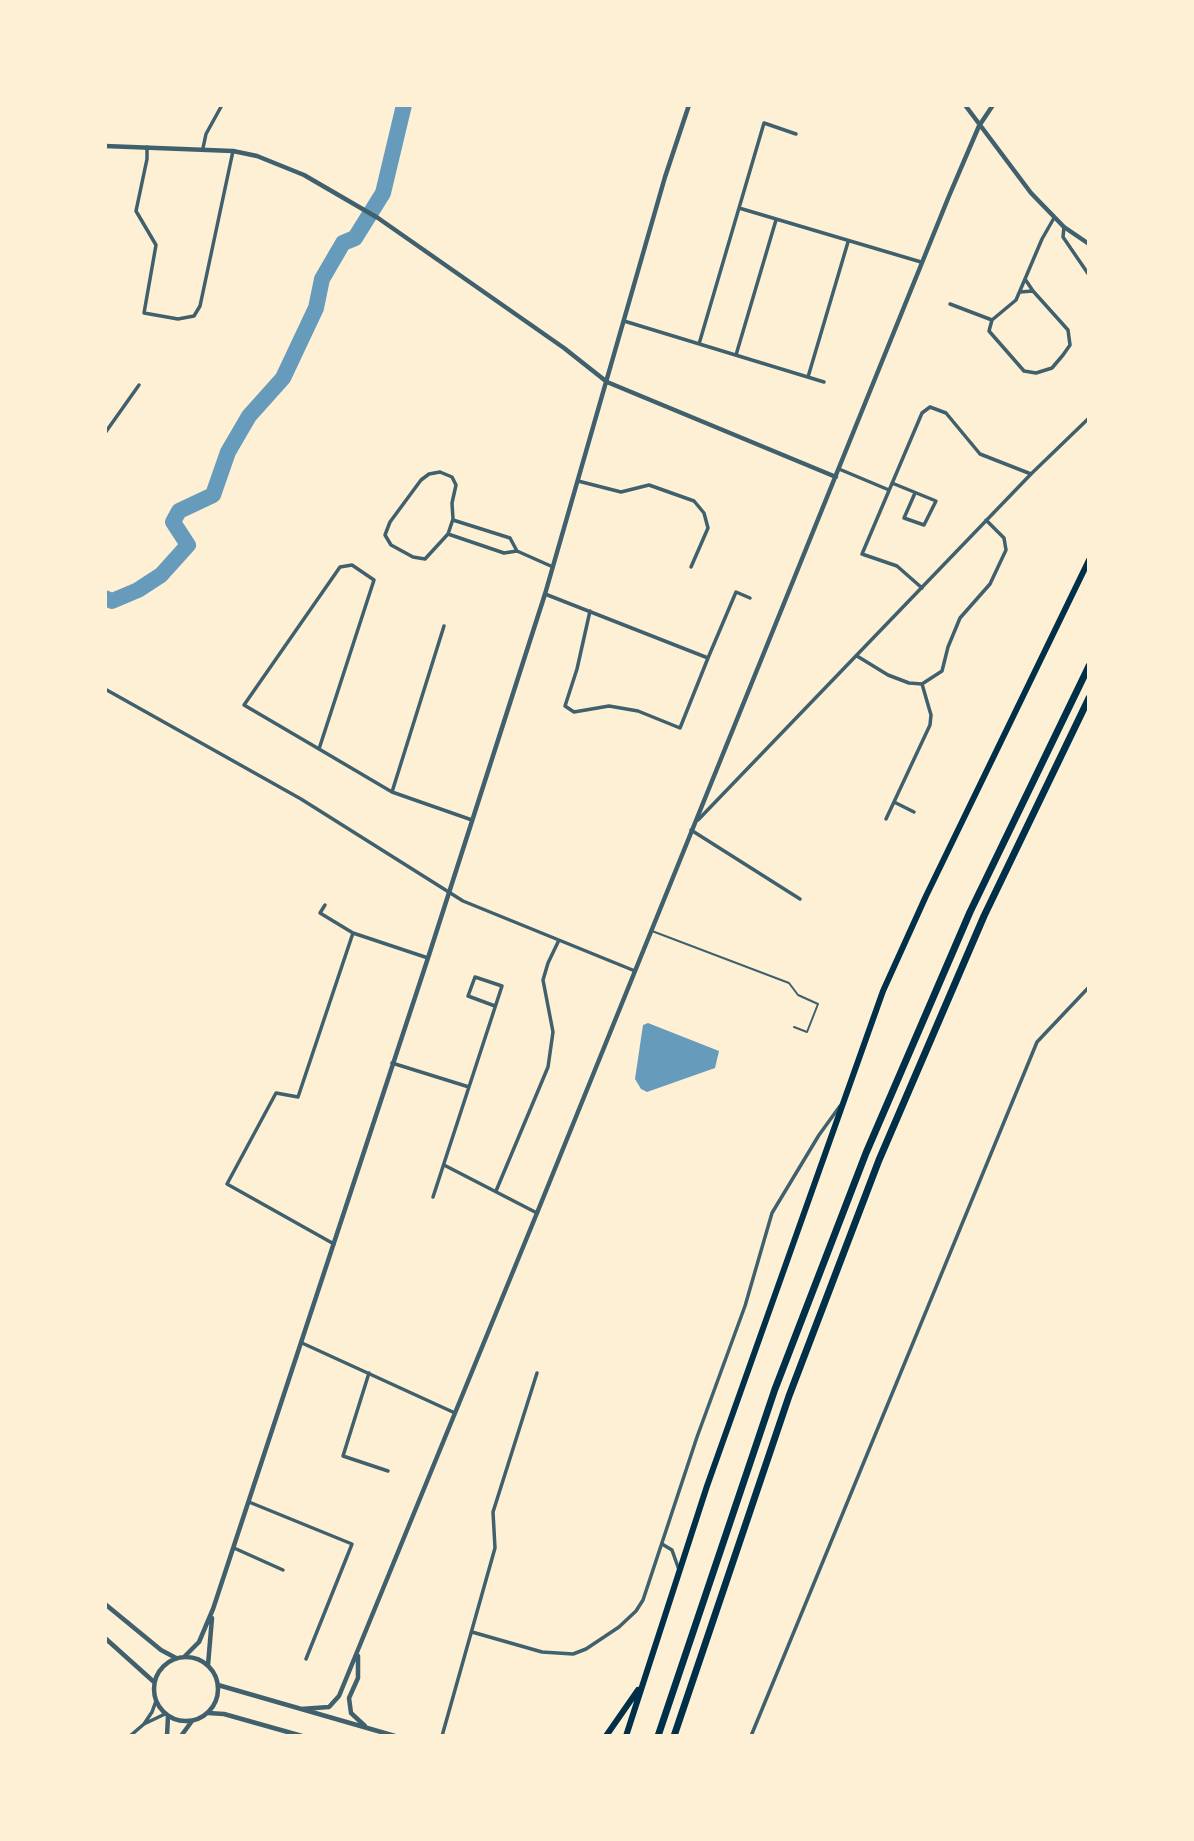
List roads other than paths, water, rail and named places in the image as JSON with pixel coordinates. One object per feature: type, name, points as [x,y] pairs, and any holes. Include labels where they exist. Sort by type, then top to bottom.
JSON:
[{"type":"highway","points":[[658,1736],[775,1389],[866,1153],[970,912],[1089,666]]},
{"type":"highway","points":[[674,1736],[789,1396],[879,1160],[984,916],[1089,698]]},
{"type":"main road","points":[[626,1736],[729,1422],[897,959],[1089,560]]},
{"type":"main road","points":[[606,1736],[643,1683]]},
{"type":"street","points":[[202,148],[206,134],[222,105]]},
{"type":"street","points":[[184,1657],[199,1642],[213,1609],[428,958],[545,594],[665,177],[689,105]]},
{"type":"street","points":[[965,105],[1031,193],[1064,228],[1089,244]]},
{"type":"street","points":[[301,1709],[328,1707],[339,1696],[979,126],[993,105]]},
{"type":"street","points":[[699,344],[764,123],[796,134]]},
{"type":"street","points":[[105,146],[233,151],[257,156],[296,171],[378,218],[564,348],[607,382],[836,477]]},
{"type":"street","points":[[147,147],[136,211],[156,244],[144,313],[186,319],[194,316],[200,306],[233,151]]},
{"type":"street","points":[[739,208],[923,263]]},
{"type":"street","points":[[1025,279],[1069,330],[1070,345],[1052,368],[1035,373],[1024,371],[989,331],[992,320],[1016,300],[1025,279],[1054,218]]},
{"type":"street","points":[[736,355],[776,220]]},
{"type":"street","points":[[1064,228],[1063,237],[1089,275]]},
{"type":"street","points":[[808,377],[848,242]]},
{"type":"street","points":[[1020,292],[1033,291]]},
{"type":"street","points":[[950,304],[992,320]]},
{"type":"street","points":[[624,321],[824,382]]},
{"type":"street","points":[[105,433],[139,385]]},
{"type":"street","points":[[922,588],[897,566],[862,554],[922,413],[930,407],[946,413],[980,454],[1031,474]]},
{"type":"street","points":[[692,827],[986,520],[1089,418]]},
{"type":"street","points":[[839,469],[888,490]]},
{"type":"street","points":[[440,472],[452,477],[456,485],[452,503],[453,519],[449,534],[425,559],[413,557],[391,545],[385,535],[405,499],[429,474],[440,472]]},
{"type":"street","points":[[579,481],[621,492],[649,485],[694,501],[704,513],[708,528],[691,567]]},
{"type":"street","points":[[892,483],[936,501],[925,526],[904,518],[915,493]]},
{"type":"street","points":[[453,519],[510,538],[517,551]]},
{"type":"street","points":[[857,656],[888,675],[909,683],[922,684],[942,671],[960,618],[990,584],[1006,550],[1004,538],[986,520]]},
{"type":"street","points":[[449,534],[504,553],[517,551],[553,567]]},
{"type":"street","points":[[319,749],[374,580],[352,565],[340,567],[244,705],[392,792],[472,820]]},
{"type":"street","points":[[590,611],[577,669],[565,706],[574,712],[609,706],[638,711],[680,728],[736,592],[750,598]]},
{"type":"street","points":[[545,594],[708,658]]},
{"type":"street","points":[[392,792],[444,626]]},
{"type":"street","points":[[886,819],[930,725],[931,715],[922,684]]},
{"type":"street","points":[[105,689],[301,799],[463,901],[635,971]]},
{"type":"street","points":[[894,802],[914,812]]},
{"type":"street","points":[[692,827],[800,899]]},
{"type":"street","points":[[325,905],[320,913],[353,933],[428,958]]},
{"type":"street","points":[[334,1244],[227,1184],[276,1094],[298,1097],[353,933]]},
{"type":"street","points":[[496,1191],[548,1067],[553,1032],[543,980],[559,940]]},
{"type":"street","points":[[433,1197],[502,986],[475,977],[468,996],[495,1006]]},
{"type":"street","points":[[751,1736],[1037,1042],[1089,987]]},
{"type":"street","points":[[392,1063],[469,1087]]},
{"type":"street","points":[[472,1632],[557,1654],[573,1654],[586,1649],[619,1627],[636,1611],[650,1585],[697,1437],[745,1306],[772,1213],[819,1135],[843,1102]]},
{"type":"street","points":[[444,1164],[537,1213]]},
{"type":"street","points":[[302,1343],[455,1413]]},
{"type":"street","points":[[369,1373],[343,1456],[388,1471]]},
{"type":"street","points":[[442,1736],[495,1548],[493,1511],[537,1373]]},
{"type":"street","points":[[249,1502],[352,1544],[306,1659]]},
{"type":"street","points":[[662,1544],[672,1550],[679,1570]]},
{"type":"street","points":[[234,1548],[283,1570]]},
{"type":"street","points":[[105,1604],[161,1650],[176,1658]]},
{"type":"street","points":[[208,1666],[213,1609]]},
{"type":"street","points":[[105,1638],[154,1682]]},
{"type":"street","points":[[358,1651],[358,1678],[349,1698],[351,1713],[367,1728]]},
{"type":"street","points":[[130,1736],[144,1724],[152,1712],[156,1701],[154,1682],[166,1664],[184,1657],[201,1661],[208,1666],[218,1685],[214,1705],[208,1713],[192,1721],[184,1722],[166,1715],[144,1724]]},
{"type":"street","points":[[218,1685],[395,1736]]},
{"type":"street","points":[[156,1701],[166,1715],[167,1736]]},
{"type":"street","points":[[208,1713],[224,1714],[302,1736]]},
{"type":"street","points":[[181,1736],[192,1721]]},
{"type":"lane","points":[[651,931],[789,983],[798,995],[818,1004],[807,1032],[794,1027]]},
{"type":"water","points":[[648,1023],[719,1051],[715,1068],[647,1092],[641,1089],[635,1079],[643,1025]]},
{"type":"waterway","points":[[105,598],[112,601],[138,590],[161,575],[188,545],[173,522],[179,511],[213,495],[228,452],[249,416],[283,378],[316,308],[322,279],[343,243],[355,238],[383,193],[404,105]]}]
